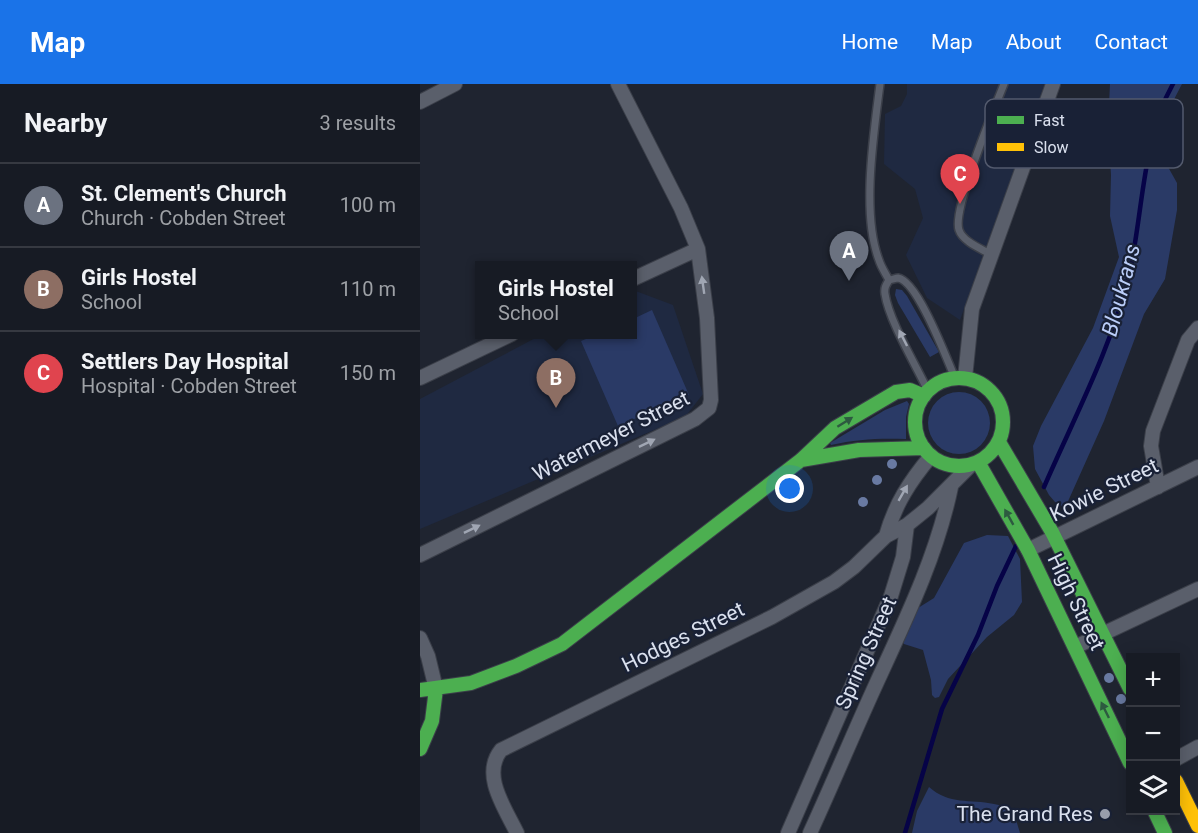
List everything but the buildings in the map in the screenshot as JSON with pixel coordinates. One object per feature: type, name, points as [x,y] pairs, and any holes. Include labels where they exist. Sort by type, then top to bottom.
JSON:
[{"type":"street","points":[[420,102],[455,84]]},
{"type":"street","points":[[618,84],[681,208],[698,249],[637,277]]},
{"type":"street","points":[[1048,99],[1053,84]]},
{"type":"street","points":[[960,378],[972,309],[1023,168]]},
{"type":"street","name":"Watermeyer Street","points":[[420,555],[695,419],[709,408],[711,400],[707,318],[698,249]]},
{"type":"street","points":[[1158,487],[1151,446],[1153,431],[1188,340],[1198,328]]},
{"type":"street","points":[[420,378],[502,339]]},
{"type":"street","points":[[960,378],[978,382],[990,390],[998,401],[1003,415],[1003,429],[999,442],[990,454],[974,464],[957,466],[943,463],[927,452],[918,436],[915,422],[917,409],[926,393],[936,384],[960,378]]},
{"type":"street","points":[[420,690],[436,690],[471,683],[516,666],[562,644],[801,460],[835,428],[896,392],[908,389],[926,393]]},
{"type":"street","name":"High Street","points":[[999,442],[1022,477],[1055,536],[1126,679]]},
{"type":"street","points":[[801,460],[859,450],[927,452]]},
{"type":"street","name":"Hodges Street","points":[[886,536],[892,515],[903,491],[927,452]]},
{"type":"street","name":"High Street","points":[[974,464],[1028,550],[1130,761]]},
{"type":"street","name":"Hodges Street","points":[[517,833],[496,789],[493,764],[501,750],[805,599],[834,582],[854,567],[886,536],[907,525],[974,464]]},
{"type":"street","name":"Kowie Street","points":[[1028,550],[1198,467]]},
{"type":"street","name":"Spring Street","points":[[810,833],[930,559],[941,531],[951,487]]},
{"type":"street","name":"Spring Street","points":[[788,833],[891,596],[903,556],[907,525]]},
{"type":"street","points":[[1074,647],[1198,589]]},
{"type":"street","points":[[420,638],[428,656],[436,690],[432,722],[420,749]]},
{"type":"street","points":[[1180,757],[1198,747]]},
{"type":"street","points":[[1180,789],[1198,826]]},
{"type":"street","points":[[1156,815],[1165,833]]},
{"type":"lane","points":[[880,84],[871,163],[871,222],[878,258],[889,280]]},
{"type":"lane","points":[[998,99],[1004,84]]},
{"type":"lane","points":[[985,133],[970,172],[958,217],[958,228],[962,236],[992,255]]},
{"type":"lane","points":[[926,393],[890,312],[885,294],[885,287],[889,280],[897,278],[905,281],[916,294],[960,378]]},
{"type":"shaded area","points":[[907,84],[1045,84],[1040,99],[985,99],[985,168],[1015,168],[960,320],[927,298],[906,255],[923,218],[915,189],[884,164],[885,114],[901,106],[907,94]]},
{"type":"shaded area","points":[[1110,84],[1182,84],[1174,99],[1109,99]]},
{"type":"shaded area","points":[[1111,168],[1169,168],[1177,183],[1177,210],[1165,279],[1144,314],[1104,421],[1065,508],[1049,495],[1035,469],[1033,446],[1041,426],[1093,328],[1119,257],[1110,216]]},
{"type":"shaded area","points":[[896,289],[902,290],[907,296],[939,352],[930,357],[898,303],[895,295]]},
{"type":"shaded area","points":[[637,292],[673,305],[703,394],[685,417],[420,529],[420,399],[533,339],[637,339]]},
{"type":"shaded area","points":[[652,310],[689,395],[618,426],[581,341],[586,339],[637,339],[637,317]]},
{"type":"shaded area","points":[[959,392],[976,397],[981,401],[985,406],[990,423],[985,440],[981,445],[976,449],[959,454],[942,449],[937,445],[933,440],[928,423],[933,406],[937,401],[942,397]]},
{"type":"shaded area","points":[[907,401],[909,404],[906,417],[906,439],[868,439],[831,445],[830,443],[885,410]]},
{"type":"shaded area","points":[[987,535],[1008,536],[1020,559],[1022,602],[1014,615],[987,637],[948,679],[939,697],[935,698],[932,695],[931,680],[923,650],[904,644],[901,638],[918,608],[934,598],[964,543]]},
{"type":"shaded area","points":[[929,787],[944,797],[994,804],[1013,810],[1020,833],[912,833],[917,811]]},
{"type":"waterway","name":"Bloukrans","points":[[1166,99],[1173,84]]},
{"type":"waterway","name":"Bloukrans","points":[[1044,487],[1091,383],[1121,303],[1134,252],[1146,168]]},
{"type":"waterway","points":[[905,833],[942,709],[978,635],[1016,546]]},
{"type":"traffic: fast","points":[[959,378],[976,382],[990,391],[999,405],[1003,422],[999,439],[990,453],[976,462],[959,466],[942,462],[928,453],[919,439],[915,422],[919,405],[928,391],[942,382],[959,378]]},
{"type":"traffic: fast","points":[[420,690],[471,683],[516,666],[562,644],[801,460],[835,428],[896,392],[910,390],[924,396]]},
{"type":"traffic: fast","points":[[999,442],[1052,532],[1126,681]]},
{"type":"traffic: fast","points":[[801,460],[859,450],[924,448]]},
{"type":"traffic: fast","points":[[978,462],[1028,550],[1129,761]]},
{"type":"traffic: fast","points":[[420,749],[432,721],[436,689]]},
{"type":"traffic: fast","points":[[1156,815],[1165,833]]},
{"type":"traffic: slow","points":[[1180,789],[1198,826]]},
{"type":"place","name":"Settlers Day Hospital","points":[[960,204]]},
{"type":"place","name":"St. Clement's Church","points":[[849,281]]},
{"type":"place","name":"Girls Hostel","points":[[556,408]]},
{"type":"place","name":"The Grand Res","points":[[1105,814]]}]
